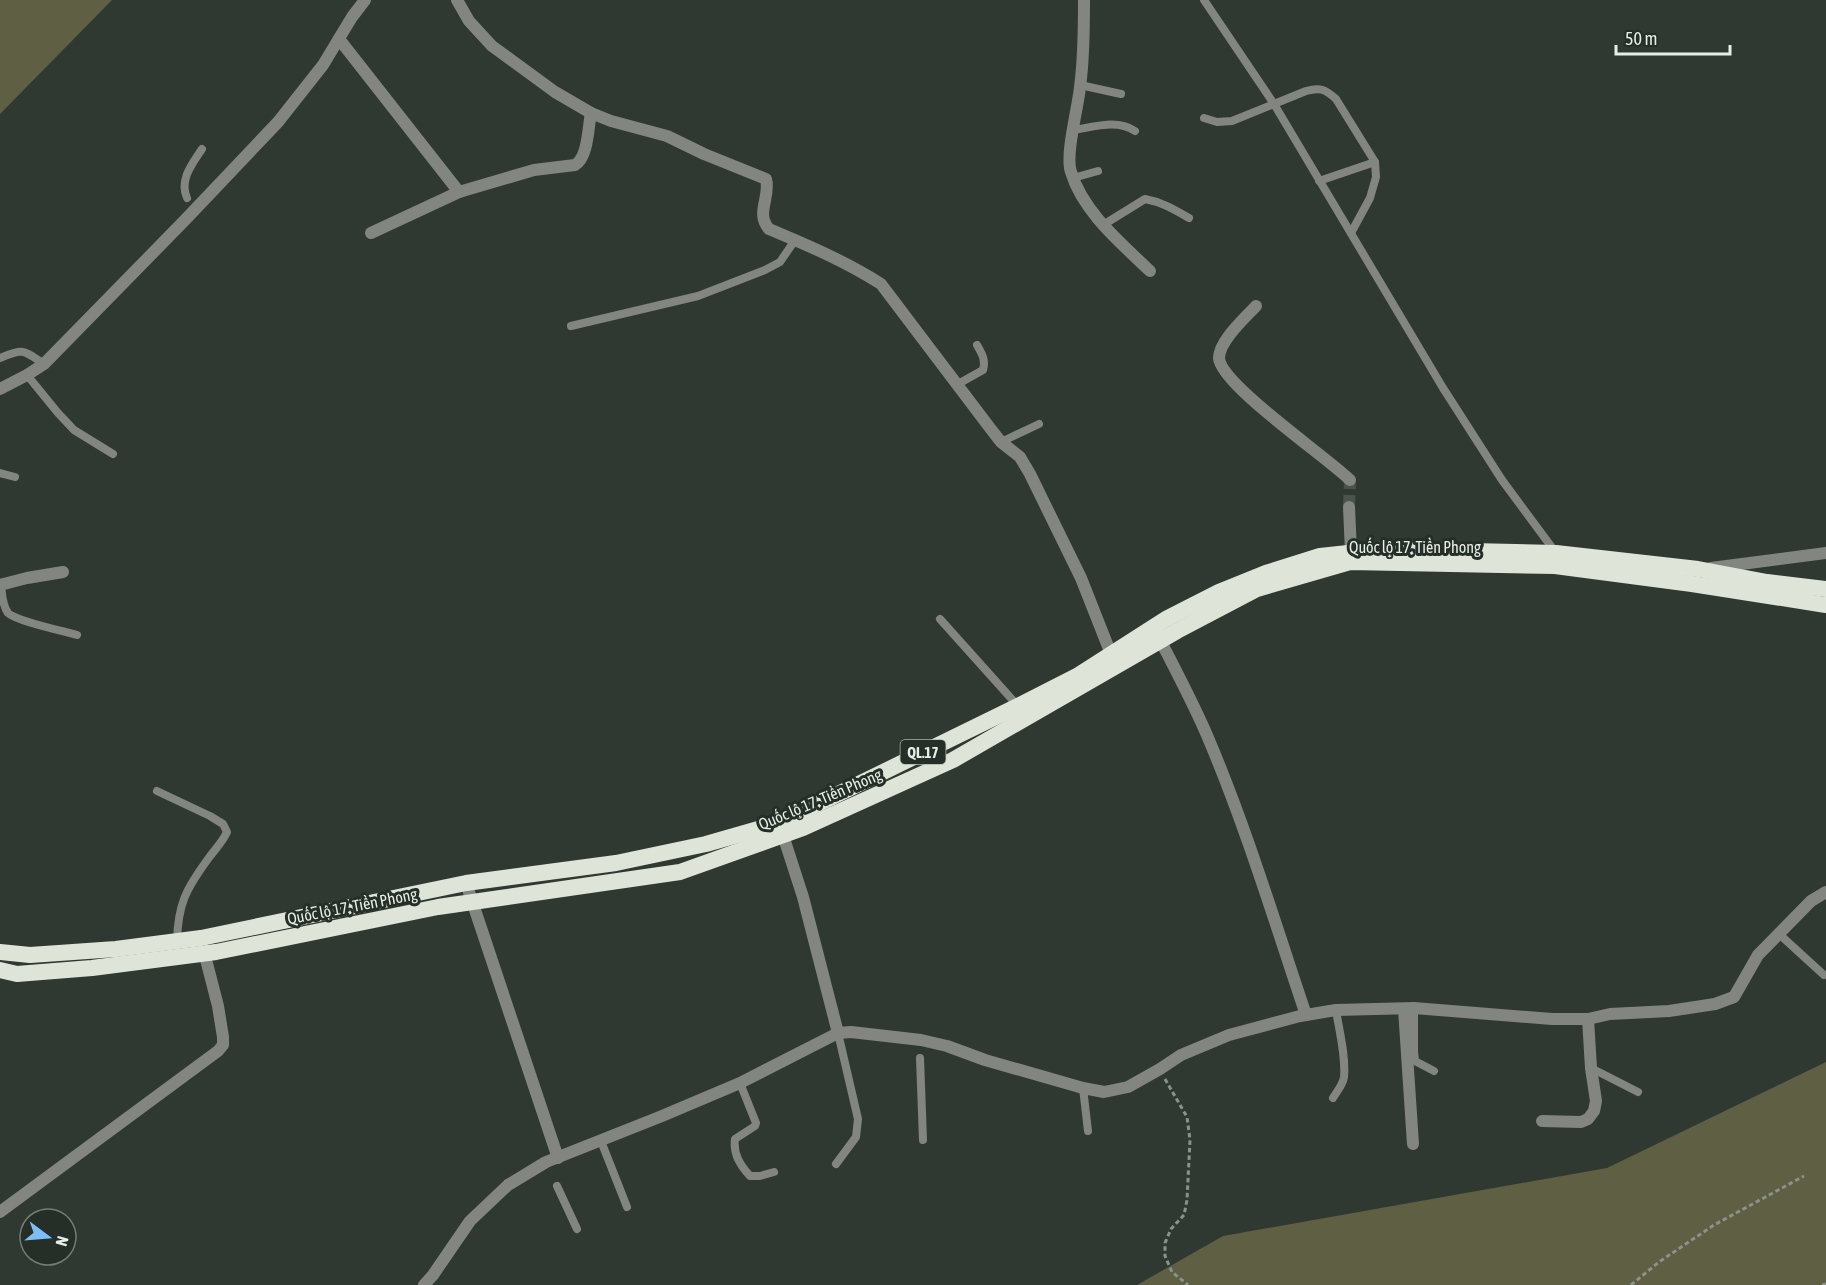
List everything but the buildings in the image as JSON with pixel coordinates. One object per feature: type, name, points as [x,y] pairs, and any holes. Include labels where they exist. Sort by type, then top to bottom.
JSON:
[{"type":"highway","name":"Quốc lộ 17, Tiền Phong","points":[[0,952],[30,955],[116,949],[177,941],[203,946],[466,883],[616,863],[781,829],[803,828],[953,760],[1157,634],[1219,592],[1266,573],[1320,556],[1385,549],[1556,553],[1698,569],[1767,582],[1826,589]]},
{"type":"highway","name":"Quốc lộ 17, Tiền Phong","points":[[0,970],[17,974],[92,968],[203,946],[438,907],[680,872],[781,829],[1077,676],[1111,654],[1257,590],[1350,562],[1555,566],[1826,605]]},
{"type":"street","points":[[0,389],[44,364],[191,203],[278,122],[322,66],[365,0]]},
{"type":"street","points":[[457,0],[469,21],[492,45],[555,92],[591,113],[611,121],[667,136],[766,179],[768,186],[762,215],[763,222],[769,229],[825,253],[861,271],[880,284],[1001,442],[1020,457],[1081,578],[1111,654]]},
{"type":"street","points":[[1084,0],[1084,47],[1069,153],[1070,170],[1081,194],[1103,225],[1150,271]]},
{"type":"street","points":[[339,39],[459,192]]},
{"type":"street","points":[[371,232],[459,192],[534,170],[575,165],[581,162],[591,113]]},
{"type":"street","points":[[1256,306],[1226,340],[1219,358],[1222,369],[1284,426],[1350,480]]},
{"type":"street","points":[[1349,507],[1351,552]]},
{"type":"street","points":[[1698,569],[1826,553]]},
{"type":"street","points":[[0,585],[63,572]]},
{"type":"street","points":[[1157,634],[1208,738],[1224,778],[1306,1015]]},
{"type":"street","points":[[781,829],[813,932],[838,1033]]},
{"type":"street","points":[[466,883],[525,1065],[551,1163]]},
{"type":"street","points":[[424,1285],[470,1221],[508,1185],[601,1140],[740,1083],[838,1033],[851,1032],[947,1046],[985,1060],[1104,1092],[1128,1087],[1181,1054],[1228,1035],[1306,1015],[1336,1010],[1409,1008],[1552,1019],[1588,1019],[1610,1014],[1715,1004],[1734,997],[1758,955],[1811,901],[1826,892]]},
{"type":"street","points":[[0,1212],[218,1051],[223,1045],[218,1006],[203,946]]},
{"type":"street","points":[[1409,1008],[1413,1144]]},
{"type":"street","points":[[1542,1121],[1581,1122],[1588,1119],[1594,1112],[1596,1101],[1588,1019]]},
{"type":"lane","points":[[1204,0],[1274,104],[1443,388],[1502,480],[1556,553]]},
{"type":"lane","points":[[1080,86],[1121,94]]},
{"type":"lane","points":[[1204,118],[1217,122],[1232,121],[1318,87],[1328,91],[1341,107],[1375,162],[1376,177],[1370,198],[1351,233]]},
{"type":"lane","points":[[1074,130],[1113,124],[1125,125],[1135,131]]},
{"type":"lane","points":[[191,203],[183,189],[185,178],[202,149]]},
{"type":"lane","points":[[1319,181],[1375,162]]},
{"type":"lane","points":[[1073,178],[1098,171]]},
{"type":"lane","points":[[1103,225],[1145,199],[1163,204],[1189,218]]},
{"type":"lane","points":[[571,326],[698,296],[780,262],[795,240]]},
{"type":"lane","points":[[958,384],[983,370],[985,364],[977,345]]},
{"type":"lane","points":[[0,358],[21,351],[27,352],[44,364]]},
{"type":"lane","points":[[27,375],[75,430],[112,454]]},
{"type":"lane","points":[[1001,442],[1039,424]]},
{"type":"lane","points":[[0,473],[15,477]]},
{"type":"lane","points":[[0,585],[4,606],[9,614],[22,620],[77,634]]},
{"type":"lane","points":[[940,619],[1018,706]]},
{"type":"lane","points":[[157,791],[223,824],[227,832],[223,841],[190,884],[181,904],[177,941]]},
{"type":"lane","points":[[1778,933],[1824,975]]},
{"type":"lane","points":[[1409,1008],[1415,1061],[1434,1071]]},
{"type":"lane","points":[[1333,1098],[1344,1076],[1342,1043],[1336,1010]]},
{"type":"lane","points":[[836,1164],[856,1137],[858,1119],[838,1033]]},
{"type":"lane","points":[[920,1058],[922,1140]]},
{"type":"lane","points":[[1591,1068],[1638,1092]]},
{"type":"lane","points":[[740,1083],[756,1126],[735,1139],[734,1148],[741,1166],[750,1176],[774,1172]]},
{"type":"lane","points":[[1083,1088],[1088,1131]]},
{"type":"lane","points":[[601,1140],[627,1208]]},
{"type":"lane","points":[[557,1186],[577,1229]]},
{"type":"path","points":[[1160,1069],[1187,1117],[1190,1140],[1184,1215],[1171,1228],[1165,1243],[1165,1256],[1172,1272],[1188,1285]]},
{"type":"path","points":[[1631,1285],[1659,1262],[1714,1225],[1804,1176]]},
{"type":"green space","points":[[0,0],[112,0],[0,114]]},
{"type":"green space","points":[[1826,1062],[1826,1285],[1137,1285],[1223,1236],[1607,1168]]},
{"type":"tunnel","points":[[1349,507],[1350,480]]}]
